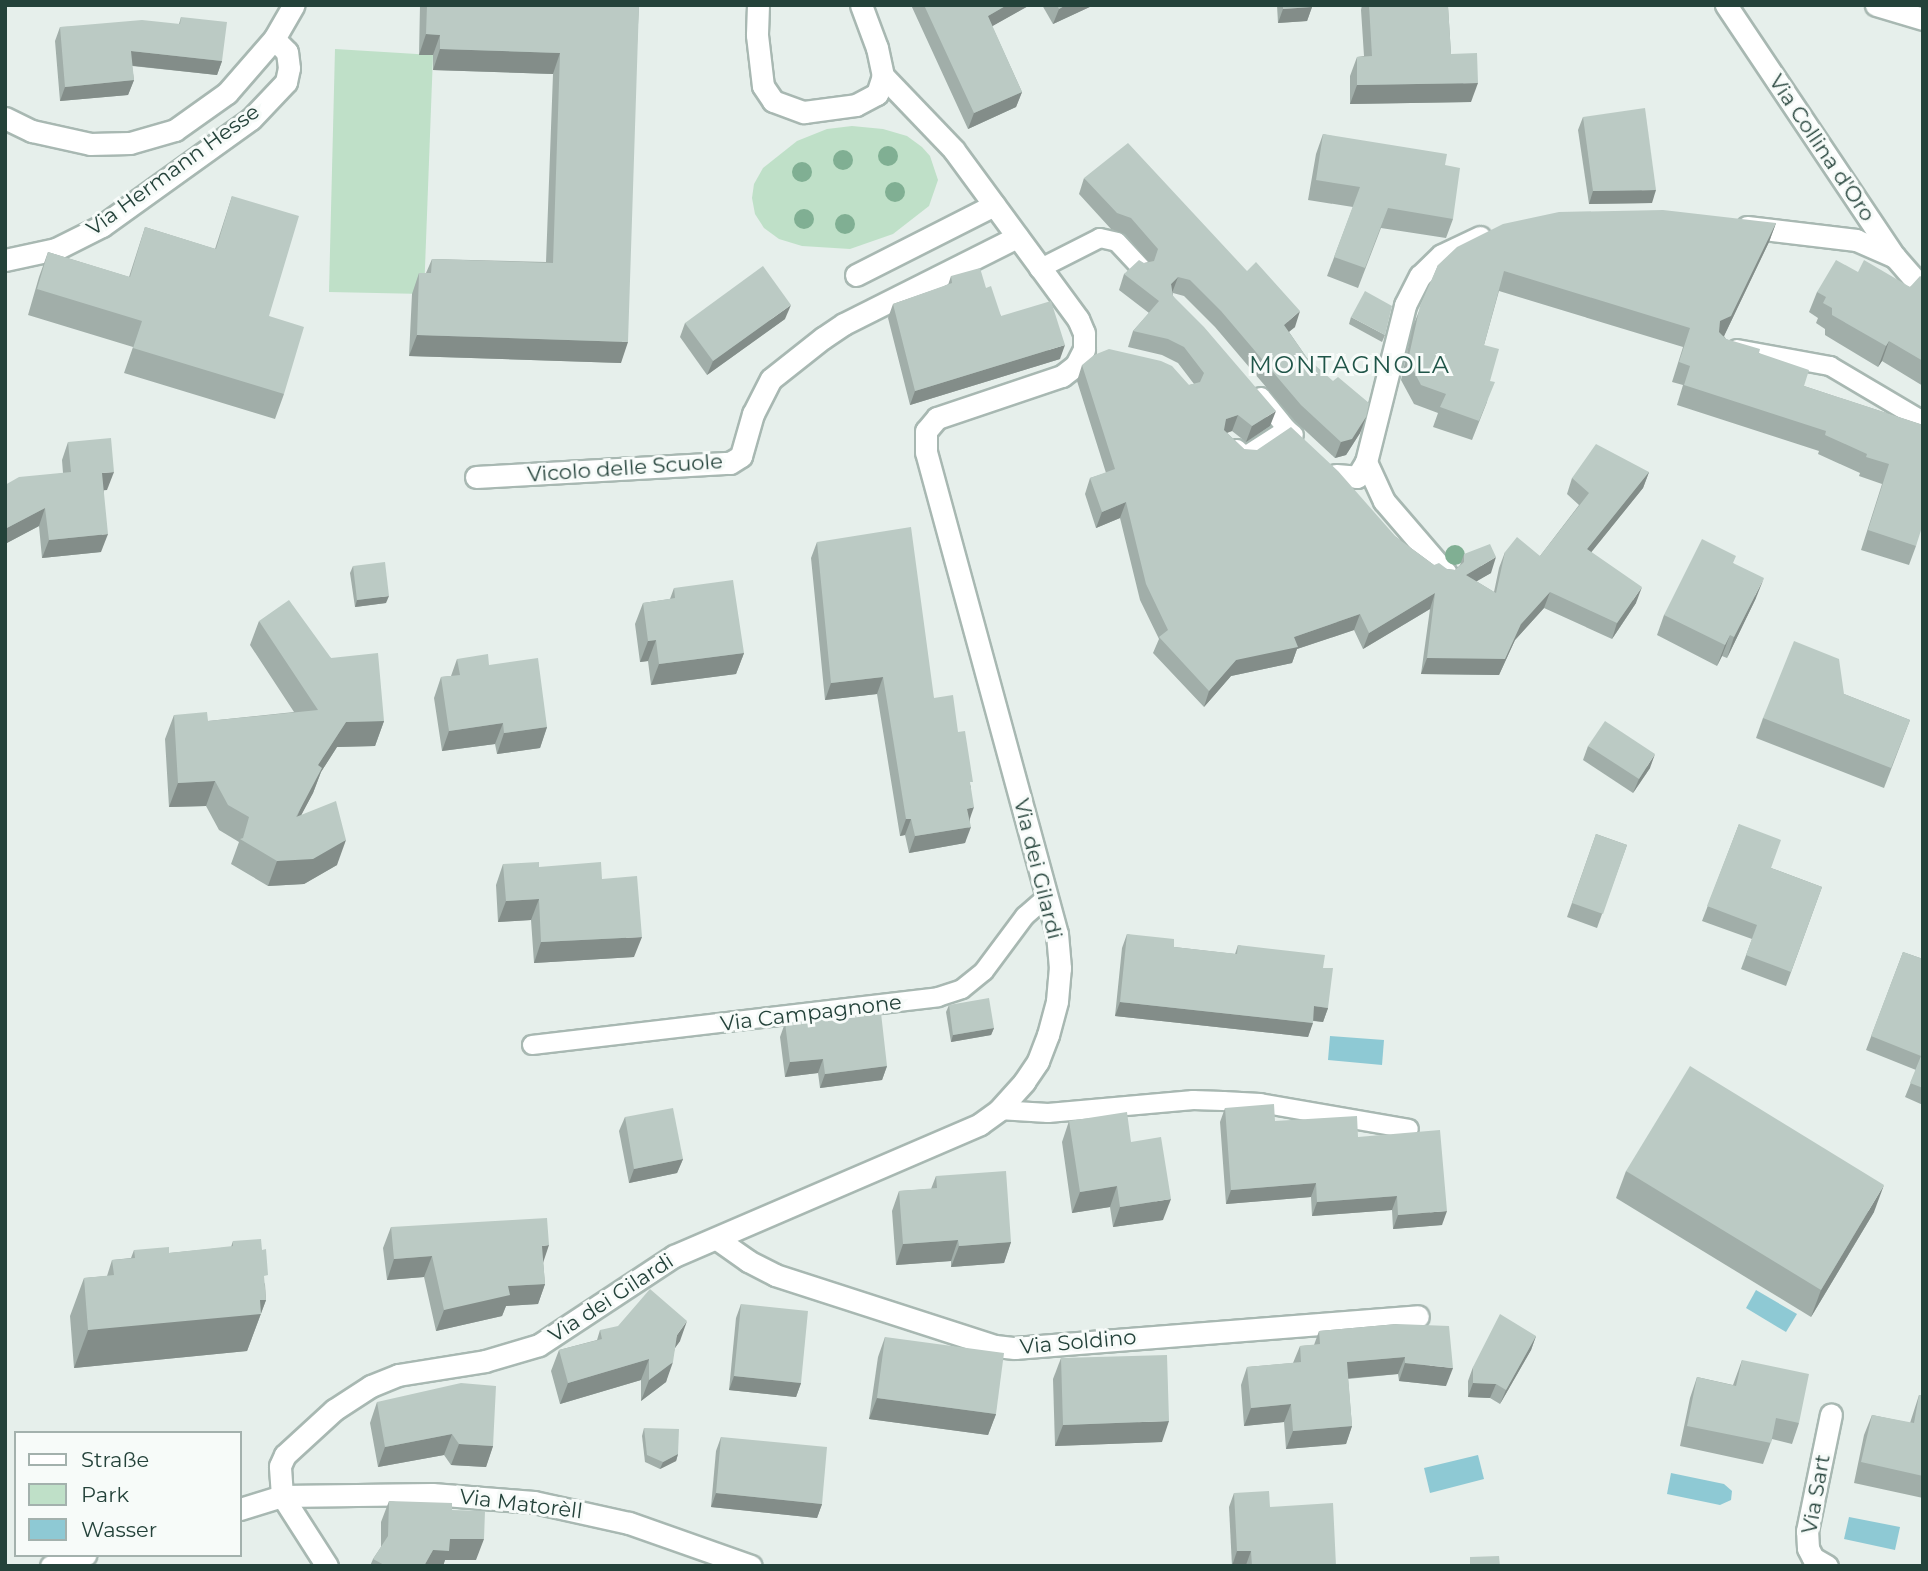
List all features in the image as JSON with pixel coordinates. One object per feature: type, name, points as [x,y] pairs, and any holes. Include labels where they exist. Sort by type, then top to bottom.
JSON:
[{"type":"street","points":[[5,118],[33,131],[90,144],[130,143],[175,130],[228,93],[274,38],[294,5]]},
{"type":"street","points":[[758,5],[757,35],[763,86],[768,96],[782,107],[804,113],[856,105],[877,94],[883,76],[877,48],[861,5]]},
{"type":"street","name":"Via Collina d'Oro","points":[[1726,5],[1895,257],[1923,289]]},
{"type":"street","points":[[1876,5],[1923,19]]},
{"type":"street","name":"Via Hermann Hesse","points":[[5,260],[56,249],[102,226],[251,119],[286,82],[289,68],[287,52],[274,38]]},
{"type":"street","name":"Via dei Gilardi","points":[[282,1496],[280,1466],[285,1455],[334,1410],[370,1387],[398,1375],[485,1361],[539,1345],[566,1330],[655,1266],[980,1124],[999,1110],[1038,1061],[1057,1001],[1060,968],[1057,934],[926,452],[926,431],[937,418],[1062,376],[1090,351],[1078,319],[954,150],[883,76]]},
{"type":"street","points":[[856,275],[994,205]]},
{"type":"street","points":[[1732,225],[1856,240],[1895,257]]},
{"type":"street","points":[[1331,471],[1357,477],[1366,462],[1405,305],[1420,276],[1442,254],[1502,229]]},
{"type":"street","name":"Vicolo delle Scuole","points":[[476,477],[730,463],[741,456],[753,414],[771,379],[823,338],[1017,237]]},
{"type":"street","points":[[1366,462],[1384,502],[1446,573]]},
{"type":"street","name":"Via Soldino","points":[[717,1239],[748,1261],[775,1275],[995,1346],[1015,1348],[1418,1316]]},
{"type":"street","name":"Via Sart","points":[[1827,1566],[1813,1558],[1808,1548],[1807,1531],[1831,1414]]},
{"type":"street","name":"Via Matorèll","points":[[242,1508],[282,1496],[432,1494],[534,1502],[629,1522],[751,1566]]},
{"type":"street","points":[[282,1496],[327,1566]]},
{"type":"street","points":[[51,1566],[79,1557]]},
{"type":"lane","points":[[1039,269],[1100,238],[1117,242],[1141,268]]},
{"type":"lane","points":[[1722,347],[1830,366],[1923,421]]},
{"type":"lane","points":[[1252,387],[1287,429],[1307,447]]},
{"type":"lane","points":[[1229,442],[1245,456],[1287,429]]},
{"type":"lane","name":"Via Campagnone","points":[[532,1045],[938,997],[962,989],[984,971],[1002,951],[1025,916],[1048,896]]},
{"type":"lane","points":[[999,1110],[1048,1113],[1192,1100],[1223,1101],[1260,1103],[1409,1129]]},
{"type":"green space","points":[[335,49],[433,55],[424,294],[329,292]]},
{"type":"green space","points":[[852,126],[883,129],[907,136],[922,147],[930,156],[938,180],[929,206],[893,234],[850,249],[802,246],[779,239],[764,228],[755,214],[752,198],[754,184],[763,168],[797,141],[827,129]]},
{"type":"water","points":[[1330,1036],[1384,1040],[1382,1065],[1328,1060]]},
{"type":"water","points":[[1756,1290],[1797,1314],[1786,1332],[1746,1308]]},
{"type":"water","points":[[1478,1455],[1484,1479],[1430,1493],[1424,1468]]},
{"type":"water","points":[[1671,1473],[1724,1484],[1732,1491],[1731,1500],[1720,1505],[1667,1494]]},
{"type":"water","points":[[1849,1517],[1900,1527],[1895,1550],[1844,1539]]},
{"type":"building","points":[[427,5],[639,5],[628,342],[417,335],[419,273],[431,273],[432,259],[553,263],[560,53],[440,49],[440,35],[426,34]]},
{"type":"building","points":[[924,5],[1007,5],[988,16],[1022,92],[974,113]]},
{"type":"building","points":[[1283,5],[1312,5],[1312,7],[1283,9]]},
{"type":"building","points":[[1369,5],[1448,5],[1451,54],[1477,53],[1478,83],[1357,85],[1357,57],[1372,56]]},
{"type":"building","points":[[181,17],[227,22],[222,61],[131,51],[134,80],[65,87],[60,27],[142,20],[180,24]]},
{"type":"building","points":[[1645,108],[1656,190],[1593,191],[1583,117]]},
{"type":"building","points":[[1323,134],[1447,154],[1445,165],[1460,168],[1453,219],[1388,208],[1365,268],[1334,257],[1360,187],[1316,180]]},
{"type":"building","points":[[1128,143],[1247,271],[1256,262],[1300,311],[1284,325],[1307,358],[1333,381],[1338,377],[1369,403],[1366,417],[1352,439],[1341,442],[1301,405],[1221,311],[1190,280],[1178,277],[1171,284],[1173,296],[1204,327],[1276,411],[1252,426],[1238,415],[1226,419],[1224,430],[1244,449],[1257,450],[1291,427],[1338,471],[1396,537],[1434,565],[1439,563],[1447,569],[1455,570],[1464,562],[1464,554],[1490,544],[1496,557],[1466,575],[1496,593],[1505,552],[1517,537],[1540,556],[1589,493],[1572,478],[1596,444],[1649,472],[1587,549],[1642,587],[1617,623],[1550,592],[1521,624],[1505,659],[1427,658],[1435,593],[1369,633],[1360,614],[1294,637],[1298,647],[1236,660],[1209,691],[1159,637],[1168,630],[1146,584],[1126,502],[1102,512],[1090,478],[1115,469],[1082,365],[1094,355],[1109,349],[1161,361],[1172,366],[1189,385],[1200,382],[1204,373],[1184,347],[1168,339],[1133,331],[1159,301],[1124,274],[1139,260],[1144,263],[1154,261],[1158,249],[1131,218],[1117,213],[1084,178]]},
{"type":"building","points":[[232,196],[299,216],[269,316],[304,327],[284,394],[133,348],[142,321],[37,289],[48,252],[130,277],[145,227],[216,249]]},
{"type":"building","points":[[1663,210],[1776,223],[1731,316],[1720,321],[1719,332],[1726,339],[1760,349],[1759,353],[1809,370],[1804,386],[1923,425],[1923,524],[1916,546],[1868,530],[1889,464],[1866,457],[1867,454],[1825,435],[1826,431],[1684,385],[1690,366],[1679,362],[1690,328],[1504,271],[1484,345],[1499,349],[1490,381],[1495,382],[1479,421],[1440,407],[1446,394],[1421,385],[1408,360],[1420,306],[1438,265],[1457,247],[1503,224],[1559,212]]},
{"type":"building","points":[[1836,260],[1858,272],[1864,260],[1910,287],[1920,276],[1923,278],[1923,361],[1889,341],[1886,346],[1832,315],[1832,308],[1823,303],[1826,297],[1817,292]]},
{"type":"building","points":[[763,266],[791,305],[713,361],[685,323]]},
{"type":"building","points":[[980,268],[986,288],[991,286],[1001,316],[1051,301],[1065,345],[915,391],[893,304],[952,283],[951,276]]},
{"type":"building","points":[[1365,291],[1392,306],[1385,335],[1351,317]]},
{"type":"building","points":[[111,438],[114,472],[102,473],[108,534],[49,540],[45,508],[5,529],[5,485],[19,477],[71,472],[68,442]]},
{"type":"building","points":[[911,527],[934,698],[953,695],[958,732],[965,731],[974,807],[967,809],[971,827],[915,836],[911,819],[906,819],[883,677],[831,683],[817,542]]},
{"type":"building","points":[[1702,539],[1736,556],[1733,563],[1764,578],[1734,637],[1730,635],[1725,645],[1664,615]]},
{"type":"building","points":[[385,562],[389,596],[357,600],[353,566]]},
{"type":"building","points":[[733,580],[744,653],[659,664],[656,640],[648,641],[643,603],[675,598],[674,588]]},
{"type":"building","points":[[289,600],[331,658],[378,653],[384,721],[346,722],[318,765],[322,768],[296,817],[336,801],[346,840],[313,859],[277,861],[240,839],[243,838],[249,817],[228,805],[215,781],[178,783],[174,715],[207,712],[208,721],[318,710],[259,621]]},
{"type":"building","points":[[1794,641],[1839,659],[1844,694],[1910,720],[1891,768],[1763,718]]},
{"type":"building","points":[[488,654],[489,665],[538,658],[547,727],[504,733],[503,723],[449,731],[441,677],[460,675],[457,659]]},
{"type":"building","points":[[1605,721],[1655,754],[1639,779],[1588,746]]},
{"type":"building","points":[[1739,824],[1781,840],[1771,868],[1822,887],[1791,972],[1746,955],[1757,925],[1707,906]]},
{"type":"building","points":[[1596,834],[1627,845],[1603,914],[1572,903]]},
{"type":"building","points":[[539,862],[539,867],[601,862],[602,879],[637,876],[642,937],[541,942],[539,899],[506,901],[503,864]]},
{"type":"building","points":[[1127,934],[1174,939],[1174,947],[1237,954],[1238,945],[1325,955],[1323,968],[1333,968],[1328,1008],[1314,1006],[1313,1023],[1120,1002]]},
{"type":"building","points":[[1903,952],[1923,959],[1923,1088],[1910,1083],[1921,1056],[1871,1036]]},
{"type":"building","points":[[989,998],[994,1028],[953,1035],[949,1005]]},
{"type":"building","points":[[881,1013],[887,1066],[825,1074],[823,1059],[790,1062],[785,1023]]},
{"type":"building","points":[[1690,1066],[1884,1185],[1821,1290],[1626,1171]]},
{"type":"building","points":[[1274,1104],[1275,1121],[1357,1116],[1358,1137],[1440,1130],[1447,1211],[1398,1215],[1397,1196],[1317,1202],[1316,1183],[1231,1190],[1225,1108]]},
{"type":"building","points":[[673,1108],[683,1159],[634,1169],[625,1117]]},
{"type":"building","points":[[1127,1112],[1131,1142],[1161,1137],[1171,1199],[1120,1207],[1117,1186],[1080,1192],[1069,1121]]},
{"type":"building","points":[[1006,1171],[1011,1242],[959,1246],[958,1240],[903,1244],[899,1191],[937,1188],[936,1176]]},
{"type":"building","points":[[547,1218],[549,1245],[542,1246],[545,1284],[508,1286],[510,1295],[444,1310],[432,1256],[394,1259],[391,1227]]},
{"type":"building","points":[[261,1239],[262,1250],[266,1249],[268,1275],[264,1276],[266,1300],[260,1300],[261,1314],[88,1330],[84,1278],[114,1275],[112,1260],[135,1258],[134,1250],[169,1247],[169,1253],[233,1246],[233,1241]]},
{"type":"building","points":[[650,1289],[687,1321],[677,1335],[673,1362],[649,1380],[649,1359],[568,1383],[559,1350],[602,1339],[600,1330],[618,1326]]},
{"type":"building","points":[[741,1304],[808,1311],[801,1383],[734,1376]]},
{"type":"building","points":[[1500,1314],[1536,1336],[1506,1390],[1496,1384],[1473,1383],[1473,1367]]},
{"type":"building","points":[[1397,1324],[1449,1326],[1453,1368],[1405,1363],[1405,1357],[1347,1362],[1352,1426],[1293,1431],[1291,1404],[1251,1408],[1247,1367],[1301,1362],[1300,1346],[1320,1344],[1319,1331]]},
{"type":"building","points":[[885,1337],[1004,1353],[996,1414],[877,1398]]},
{"type":"building","points":[[1167,1355],[1169,1421],[1063,1425],[1061,1358]]},
{"type":"building","points":[[1742,1360],[1809,1374],[1799,1423],[1776,1418],[1771,1443],[1687,1426],[1697,1377],[1736,1386]]},
{"type":"building","points":[[461,1383],[496,1386],[493,1446],[459,1444],[452,1434],[385,1447],[377,1402]]},
{"type":"building","points":[[1919,1395],[1923,1396],[1923,1476],[1861,1462],[1872,1415],[1914,1423]]},
{"type":"building","points":[[644,1428],[679,1429],[678,1454],[663,1462],[647,1455]]},
{"type":"building","points":[[721,1437],[827,1447],[822,1504],[716,1493]]},
{"type":"building","points":[[1269,1491],[1270,1507],[1333,1503],[1336,1566],[1252,1566],[1251,1551],[1237,1551],[1234,1493]]},
{"type":"building","points":[[389,1501],[452,1503],[452,1510],[485,1511],[484,1539],[450,1539],[449,1551],[433,1550],[424,1566],[386,1566],[373,1559],[388,1536]]},
{"type":"building","points":[[1499,1556],[1500,1566],[1470,1566],[1470,1557]]},
{"type":"district","name":"MONTAGNOLA","points":[[1350,365]]}]
